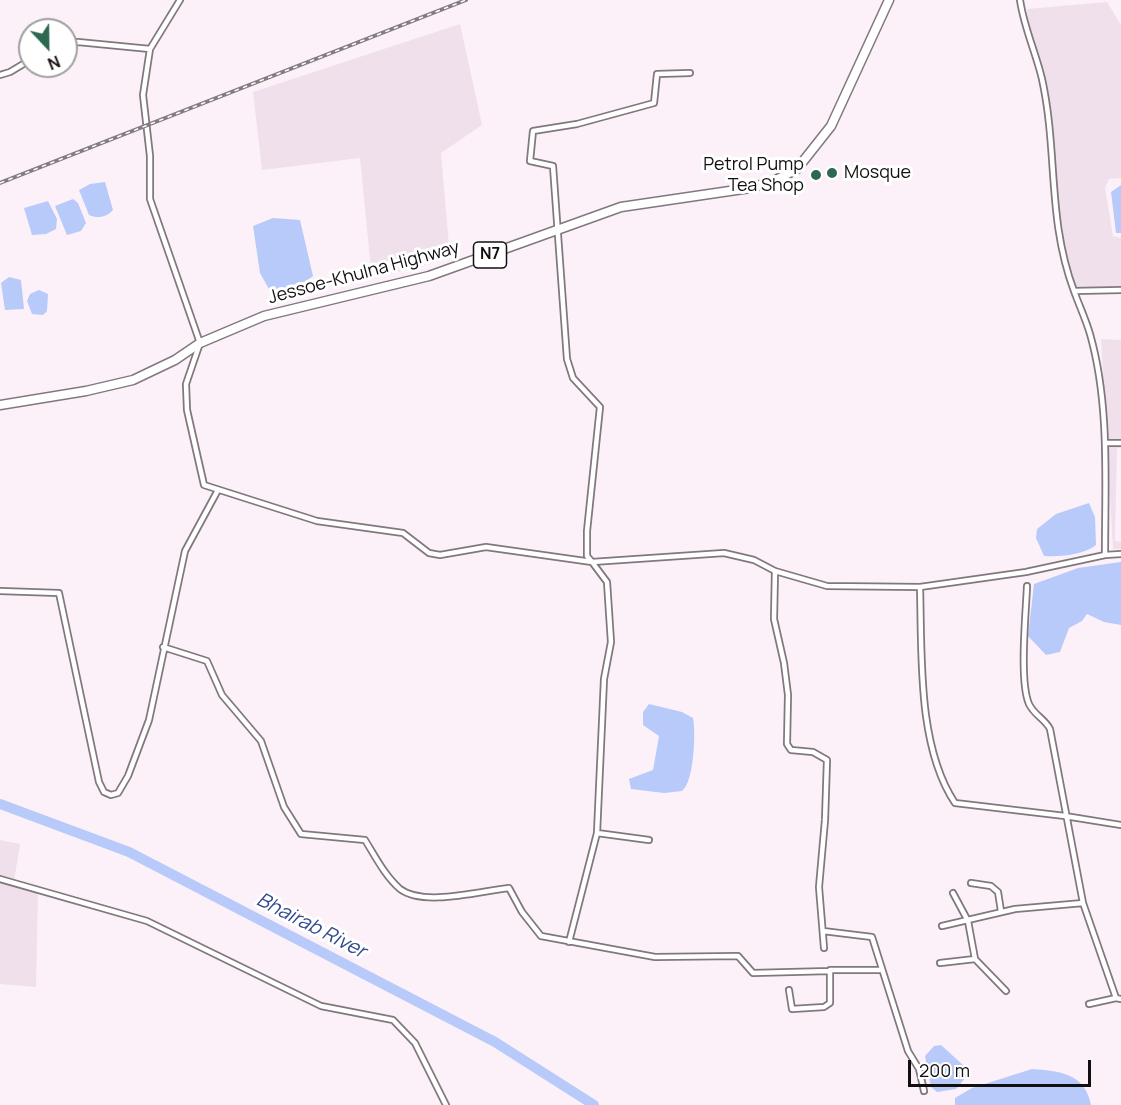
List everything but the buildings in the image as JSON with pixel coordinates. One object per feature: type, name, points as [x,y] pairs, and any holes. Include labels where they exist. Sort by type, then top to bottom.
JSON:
[{"type":"highway","name":"Jessoe-Khulna Highway","points":[[0,405],[133,380],[175,360],[200,343],[275,312],[429,276],[621,207],[759,186],[797,169],[825,135],[842,107],[889,0]]},
{"type":"street","points":[[180,0],[150,49],[143,95],[150,156],[150,199],[200,343],[186,384],[187,410],[204,485],[316,521],[404,533],[429,553],[440,555],[486,547],[592,562],[724,554],[754,560],[776,571],[827,586],[920,587],[1026,572],[1105,555],[1121,554]]},
{"type":"street","points":[[1020,0],[1042,79],[1051,140],[1054,204],[1062,259],[1090,334],[1100,383],[1104,445],[1105,555]]},
{"type":"street","points":[[78,42],[150,49]]},
{"type":"street","points":[[0,75],[18,67]]},
{"type":"street","points":[[569,942],[597,833],[604,679],[611,642],[607,582],[587,556],[586,531],[600,406],[573,378],[567,358],[553,166],[530,161],[533,131],[587,121],[654,103],[657,74],[690,73]]},
{"type":"street","points":[[1074,291],[1121,290]]},
{"type":"street","points":[[1106,443],[1121,443]]},
{"type":"street","points":[[0,591],[59,593],[99,782],[104,792],[111,795],[118,793],[128,776],[149,720],[185,550],[218,490]]},
{"type":"street","points":[[776,571],[774,619],[784,663],[788,695],[787,744],[791,750],[813,752],[827,760],[819,887],[824,948]]},
{"type":"street","points":[[1028,586],[1024,656],[1028,700],[1034,711],[1050,729],[1083,903],[1118,998],[1089,1004]]},
{"type":"street","points":[[920,587],[922,674],[932,748],[943,785],[959,806],[1065,816],[1121,825]]},
{"type":"street","points":[[163,647],[207,661],[222,696],[261,741],[284,807],[301,834],[365,840],[384,870],[401,889],[423,899],[509,888],[522,912],[542,936],[569,942],[655,957],[738,956],[753,973],[882,970]]},
{"type":"street","points":[[597,833],[649,840]]},
{"type":"street","points":[[0,879],[147,921],[321,1005],[393,1020],[415,1043],[446,1105]]},
{"type":"street","points":[[971,883],[992,886],[998,892],[1001,911]]},
{"type":"street","points":[[953,893],[968,921],[975,960],[1006,991]]},
{"type":"street","points":[[942,926],[1001,911],[1083,903]]},
{"type":"street","points":[[823,931],[871,936],[908,1051],[919,1069],[924,1091]]},
{"type":"street","points":[[940,963],[975,960]]},
{"type":"street","points":[[789,990],[794,1010],[825,1007],[830,1003],[830,971]]},
{"type":"shaded area","points":[[1107,2],[1121,25],[1121,178],[1109,179],[1105,188],[1113,236],[1121,238],[1121,287],[1077,289],[1066,260],[1053,172],[1053,140],[1045,77],[1032,46],[1027,9]]},
{"type":"shaded area","points":[[460,24],[482,125],[441,153],[450,258],[372,279],[360,158],[262,170],[253,92]]},
{"type":"shaded area","points":[[1101,339],[1121,340],[1121,448],[1117,448],[1115,541],[1121,542],[1121,549],[1113,549]]},
{"type":"shaded area","points":[[0,840],[20,844],[14,881],[38,890],[36,987],[0,984]]},
{"type":"water","points":[[105,182],[113,210],[102,217],[89,215],[79,190],[90,184]]},
{"type":"water","points":[[1121,185],[1121,233],[1116,233],[1111,192]]},
{"type":"water","points":[[73,199],[78,203],[86,223],[81,231],[67,235],[55,206]]},
{"type":"water","points":[[48,201],[57,219],[56,229],[46,234],[32,235],[24,208]]},
{"type":"water","points":[[273,218],[300,220],[313,276],[293,288],[270,291],[260,273],[253,226]]},
{"type":"water","points":[[9,277],[21,280],[24,309],[5,310],[1,283]]},
{"type":"water","points":[[39,290],[48,294],[47,311],[43,315],[32,314],[27,301],[30,294]]},
{"type":"water","points":[[1089,503],[1095,517],[1096,545],[1064,556],[1044,556],[1036,538],[1037,529],[1056,514]]},
{"type":"water","points":[[1121,562],[1121,625],[1104,622],[1087,614],[1082,621],[1069,628],[1060,652],[1046,655],[1028,636],[1034,584],[1078,568]]},
{"type":"water","points":[[649,704],[682,712],[693,718],[692,768],[682,791],[664,793],[631,789],[629,779],[653,770],[659,736],[643,725],[643,712]]},
{"type":"water","points":[[941,1045],[963,1065],[966,1077],[956,1089],[937,1092],[931,1087],[925,1056],[934,1046]]},
{"type":"water","points":[[1032,1069],[1061,1073],[1077,1080],[1088,1094],[1091,1105],[955,1105],[955,1098],[972,1088]]},
{"type":"waterway","name":"Bhairab River","points":[[0,804],[129,852],[495,1042],[594,1105]]},
{"type":"railway","points":[[0,183],[466,0]]},
{"type":"place","name":"Mosque","points":[[832,173]]},
{"type":"place","name":"Petrol Pump Tea Shop","points":[[816,175]]}]
